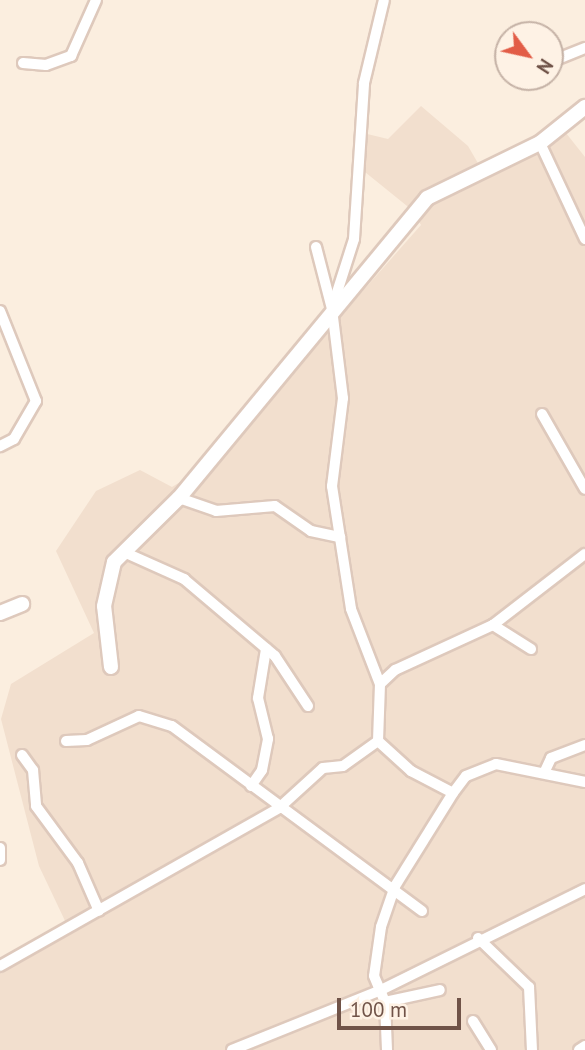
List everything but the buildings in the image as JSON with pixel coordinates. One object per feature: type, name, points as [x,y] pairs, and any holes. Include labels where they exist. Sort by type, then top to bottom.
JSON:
[{"type":"street","points":[[23,63],[46,65],[71,56],[96,0]]},
{"type":"street","points":[[332,309],[354,239],[364,83],[384,0]]},
{"type":"street","points":[[564,56],[585,48]]},
{"type":"street","points":[[111,667],[104,606],[114,562],[179,499],[332,309],[427,198],[540,143],[585,107]]},
{"type":"street","points":[[540,143],[585,239]]},
{"type":"street","points":[[316,247],[332,309],[343,398],[332,486],[351,609],[380,684],[378,741],[411,771],[453,793]]},
{"type":"street","points":[[0,311],[36,401],[21,430],[0,446]]},
{"type":"street","points":[[542,414],[585,489]]},
{"type":"street","points":[[179,499],[216,511],[275,506],[311,531],[340,537]]},
{"type":"street","points":[[126,553],[172,569],[266,649],[308,706]]},
{"type":"street","points":[[380,684],[395,670],[493,625],[585,554]]},
{"type":"street","points":[[0,612],[22,604]]},
{"type":"street","points":[[493,625],[531,649]]},
{"type":"street","points":[[251,786],[268,738],[258,698],[266,649]]},
{"type":"street","points":[[66,741],[87,740],[139,716],[182,732],[279,808],[395,886],[422,911]]},
{"type":"street","points":[[0,965],[99,911],[239,825],[279,808],[323,768],[344,766],[378,741]]},
{"type":"street","points":[[545,771],[551,758],[585,745]]},
{"type":"street","points":[[22,755],[33,770],[36,806],[78,863],[99,911]]},
{"type":"street","points":[[387,1050],[385,1002],[373,960],[395,886],[453,793],[476,769],[503,764],[545,771],[585,782]]},
{"type":"street","points":[[0,848],[0,860]]},
{"type":"street","points":[[232,1050],[262,1046],[585,889]]},
{"type":"street","points":[[478,939],[529,987],[532,1050]]},
{"type":"street","points":[[385,1002],[440,990]]},
{"type":"street","points":[[473,1021],[491,1050]]},
{"type":"street","points":[[579,1050],[585,1046]]},
{"type":"shaded area","points":[[421,106],[468,146],[486,177],[562,128],[585,157],[585,1050],[0,1050],[0,961],[67,925],[39,866],[1,719],[11,684],[94,633],[56,551],[96,491],[140,470],[172,487],[211,463],[421,225],[412,210],[360,168],[363,133],[388,139]]}]
